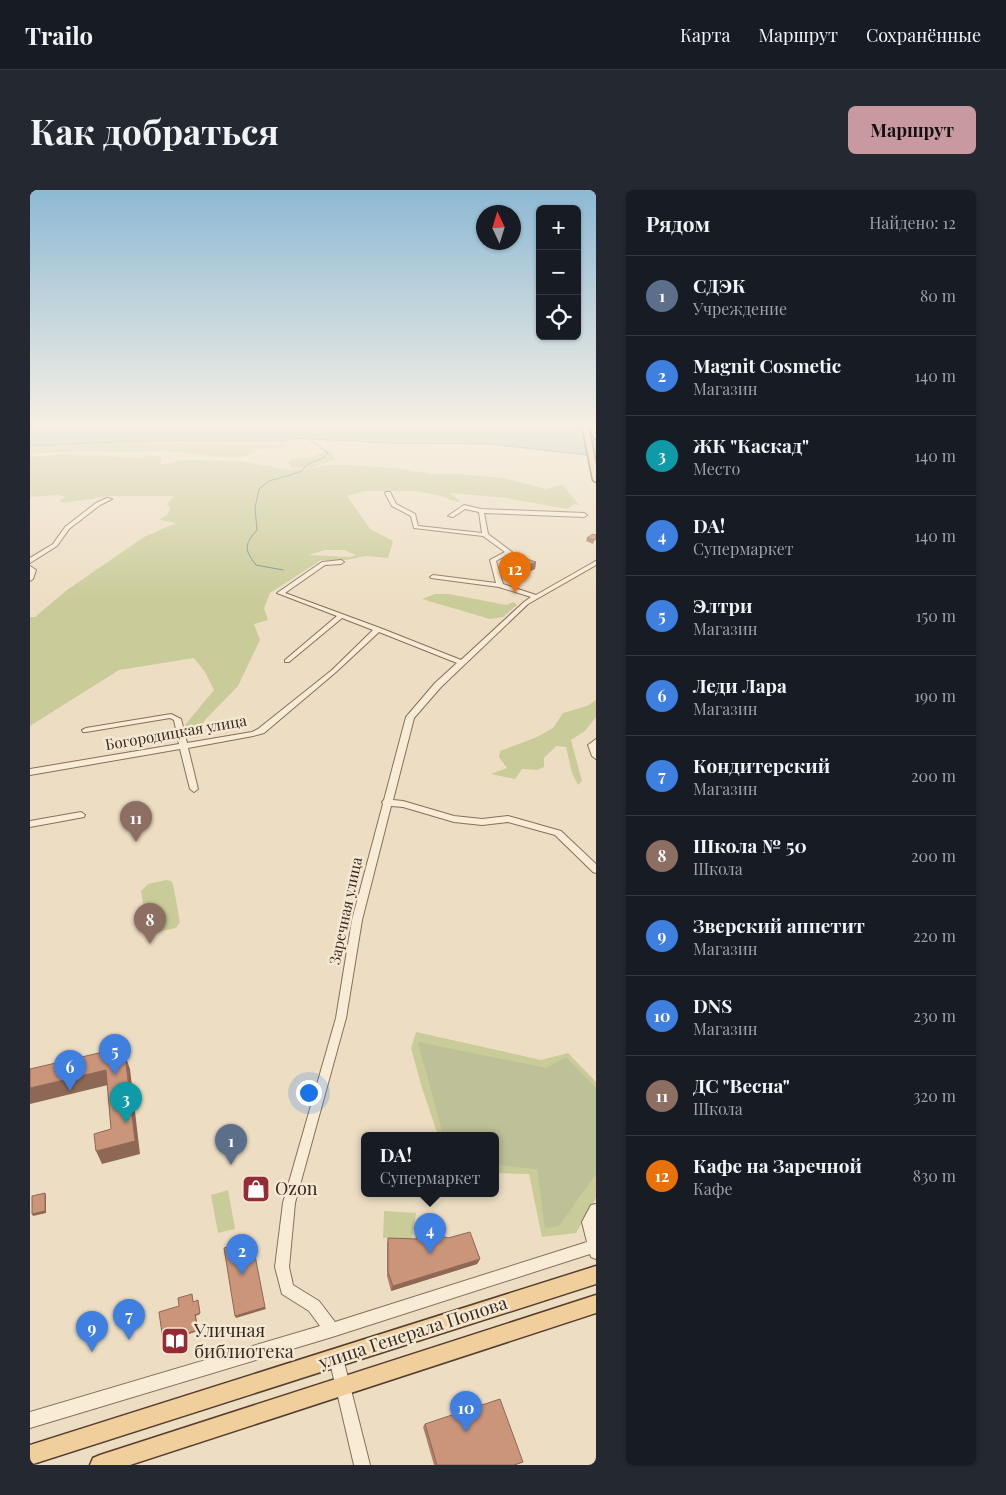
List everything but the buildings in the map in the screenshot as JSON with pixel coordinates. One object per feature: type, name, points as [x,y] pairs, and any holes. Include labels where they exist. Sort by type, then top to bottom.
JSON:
[{"type":"main road","name":"улица Генерала Попова","points":[[30,1455],[596,1275]]},
{"type":"main road","name":"улица Генерала Попова","points":[[100,1465],[342,1384],[471,1345],[596,1304]]},
{"type":"street","points":[[388,493],[394,505],[412,515],[416,527],[485,535],[508,552],[493,560],[500,585]]},
{"type":"street","points":[[30,561],[55,545],[67,528],[98,504],[109,499]]},
{"type":"street","points":[[451,516],[464,507],[481,511],[584,515]]},
{"type":"street","points":[[481,511],[485,535]]},
{"type":"street","points":[[340,562],[324,562],[280,593],[462,663]]},
{"type":"street","name":"Заречная улица","points":[[332,1330],[314,1306],[287,1289],[282,1267],[284,1241],[290,1202],[341,1018],[357,920],[386,802],[410,717],[438,685],[498,628],[536,596],[596,563]]},
{"type":"street","points":[[30,568],[33,570],[30,578]]},
{"type":"street","points":[[433,577],[500,585],[536,596]]},
{"type":"street","points":[[287,661],[342,616]]},
{"type":"street","name":"Богородицкая улица","points":[[30,772],[253,734],[261,731],[334,671],[378,630]]},
{"type":"street","name":"Богородицкая улица","points":[[86,730],[171,716],[177,719],[184,745]]},
{"type":"street","points":[[596,742],[592,745],[596,756]]},
{"type":"street","points":[[184,745],[194,788]]},
{"type":"street","points":[[386,802],[403,804],[454,819],[482,822],[508,819],[558,833],[596,870]]},
{"type":"street","points":[[30,824],[81,815]]},
{"type":"street","points":[[30,1420],[332,1330],[595,1248],[589,1222],[596,1210]]},
{"type":"street","points":[[336,1358],[362,1465]]},
{"type":"green space","points":[[30,484],[529,484],[546,489],[563,485],[579,505],[574,504],[567,509],[507,498],[449,493],[460,501],[457,502],[438,495],[414,491],[365,491],[347,496],[370,529],[393,541],[388,558],[366,556],[346,560],[321,560],[270,593],[264,608],[268,620],[254,624],[260,640],[238,686],[204,721],[203,733],[199,737],[191,738],[185,725],[214,690],[205,672],[194,658],[119,670],[30,726],[30,617],[35,617],[67,590],[144,537],[176,523],[159,520],[168,514],[170,508],[167,505],[174,496],[111,496],[63,503],[59,500],[66,497],[58,495],[30,497]],"holes":[[[325,550],[344,550],[356,555],[350,557],[309,555]]]},
{"type":"green space","points":[[435,594],[449,594],[506,605],[514,602],[517,605],[503,617],[490,619],[422,599]]},
{"type":"green space","points":[[596,700],[596,717],[585,731],[571,740],[582,781],[578,785],[572,773],[566,747],[556,746],[544,758],[544,767],[537,770],[522,769],[515,779],[491,774],[507,768],[499,757],[500,751],[537,737],[553,728],[563,713],[587,706]]},
{"type":"green space","points":[[166,880],[171,881],[173,884],[180,922],[176,928],[153,933],[147,928],[141,891],[148,884]]},
{"type":"green space","points":[[416,1032],[541,1060],[568,1053],[596,1082],[596,1198],[576,1233],[542,1237],[529,1174],[499,1173],[499,1132],[437,1132],[411,1048]]},
{"type":"green space","points":[[418,1042],[546,1068],[566,1057],[596,1088],[596,1174],[559,1226],[545,1228],[537,1169],[499,1165],[499,1132],[442,1132]]},
{"type":"green space","points":[[228,1190],[235,1229],[218,1233],[211,1195]]},
{"type":"green space","points":[[384,1211],[416,1213],[412,1239],[383,1238]]},
{"type":"waterway","points":[[265,484],[259,489],[255,508],[257,530],[247,547],[249,555],[256,565],[283,570]]},
{"type":"place","name":"Кафе на Заречной","points":[[515,593]]},
{"type":"place","name":"ДС \"Весна\"","points":[[136,842]]},
{"type":"place","name":"Школа № 50","points":[[150,944]]},
{"type":"place","name":"Элтри","points":[[115,1075]]},
{"type":"place","name":"Леди Лара","points":[[70,1091]]},
{"type":"place","name":"ЖК \"Каскад\"","points":[[126,1123]]},
{"type":"place","name":"СДЭК","points":[[231,1165]]},
{"type":"place","name":"Ozon","points":[[256,1189]]},
{"type":"place","name":"DA!","points":[[430,1254]]},
{"type":"place","name":"Magnit Cosmetic","points":[[242,1275]]},
{"type":"place","name":"Кондитерский","points":[[129,1340]]},
{"type":"place","name":"Уличная библиотека","points":[[175,1341]]},
{"type":"place","name":"Зверский аппетит","points":[[92,1352]]},
{"type":"place","name":"DNS","points":[[466,1432]]}]
